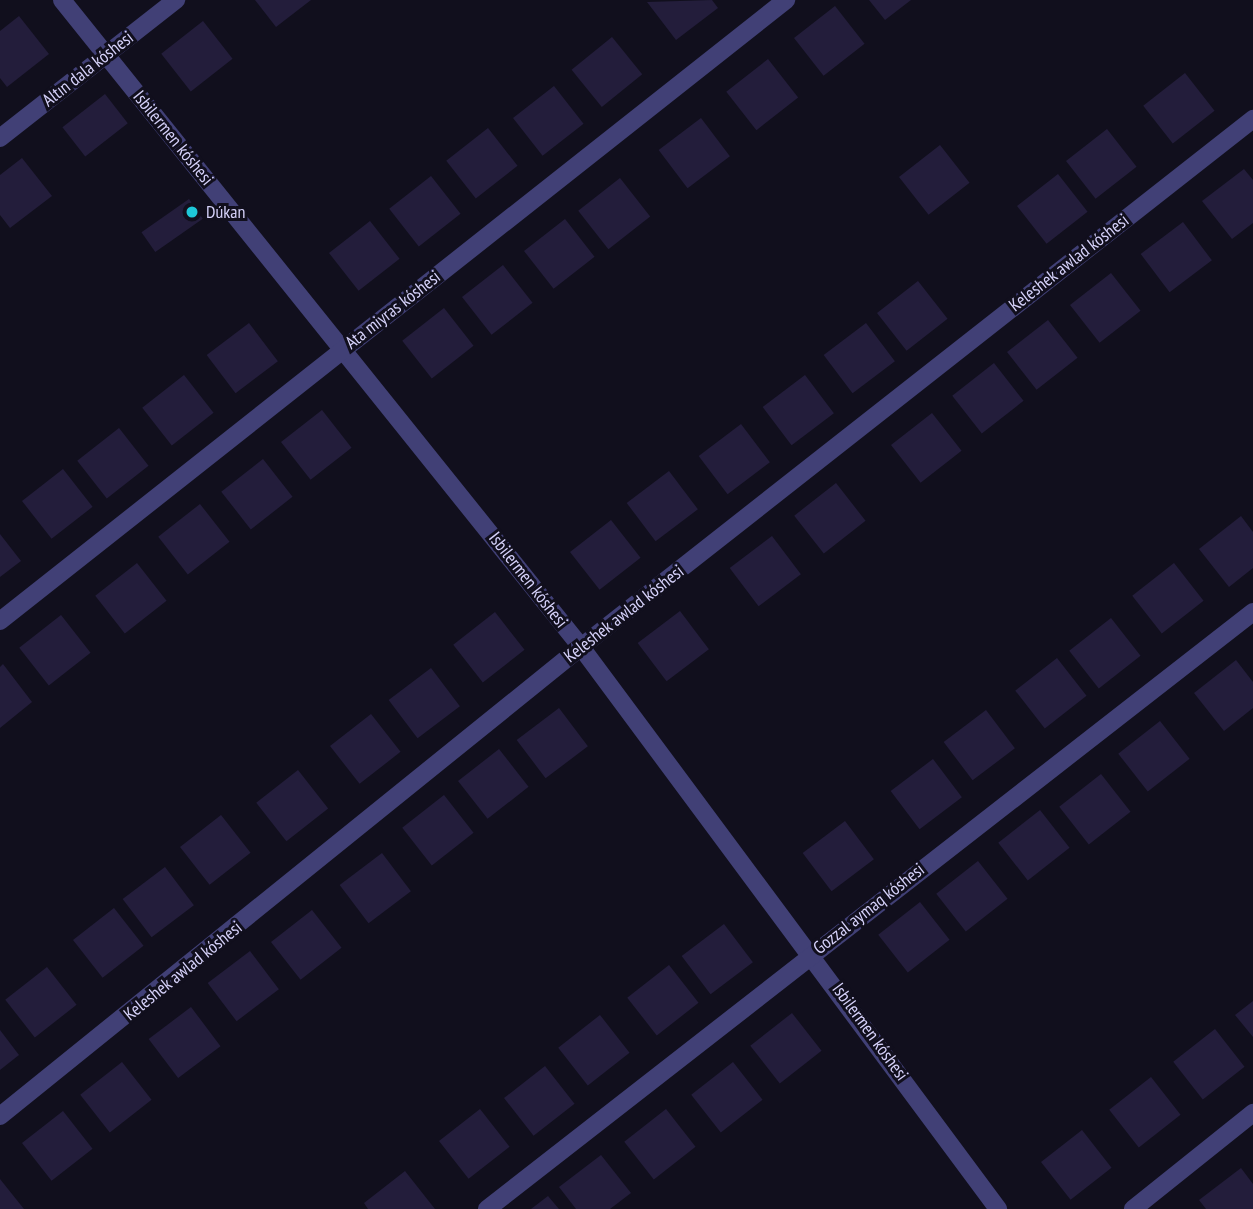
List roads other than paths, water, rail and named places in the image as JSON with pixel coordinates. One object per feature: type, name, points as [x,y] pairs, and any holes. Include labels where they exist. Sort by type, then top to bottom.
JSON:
[{"type":"street","name":"Isbilermen kóshesi","points":[[62,0],[345,348],[580,647],[812,952],[998,1209]]},
{"type":"street","name":"Altın dala kóshesi","points":[[0,138],[176,0]]},
{"type":"street","name":"Ata miyras kóshesi","points":[[0,621],[786,0]]},
{"type":"street","name":"Keleshek awlad kóshesi","points":[[0,1116],[580,647],[1253,119]]},
{"type":"street","name":"Gozzal aymaq kóshesi","points":[[487,1209],[812,952],[1253,612]]},
{"type":"street","points":[[1133,1209],[1253,1113]]},
{"type":"place","name":"Dúkan","points":[[192,212]]}]
